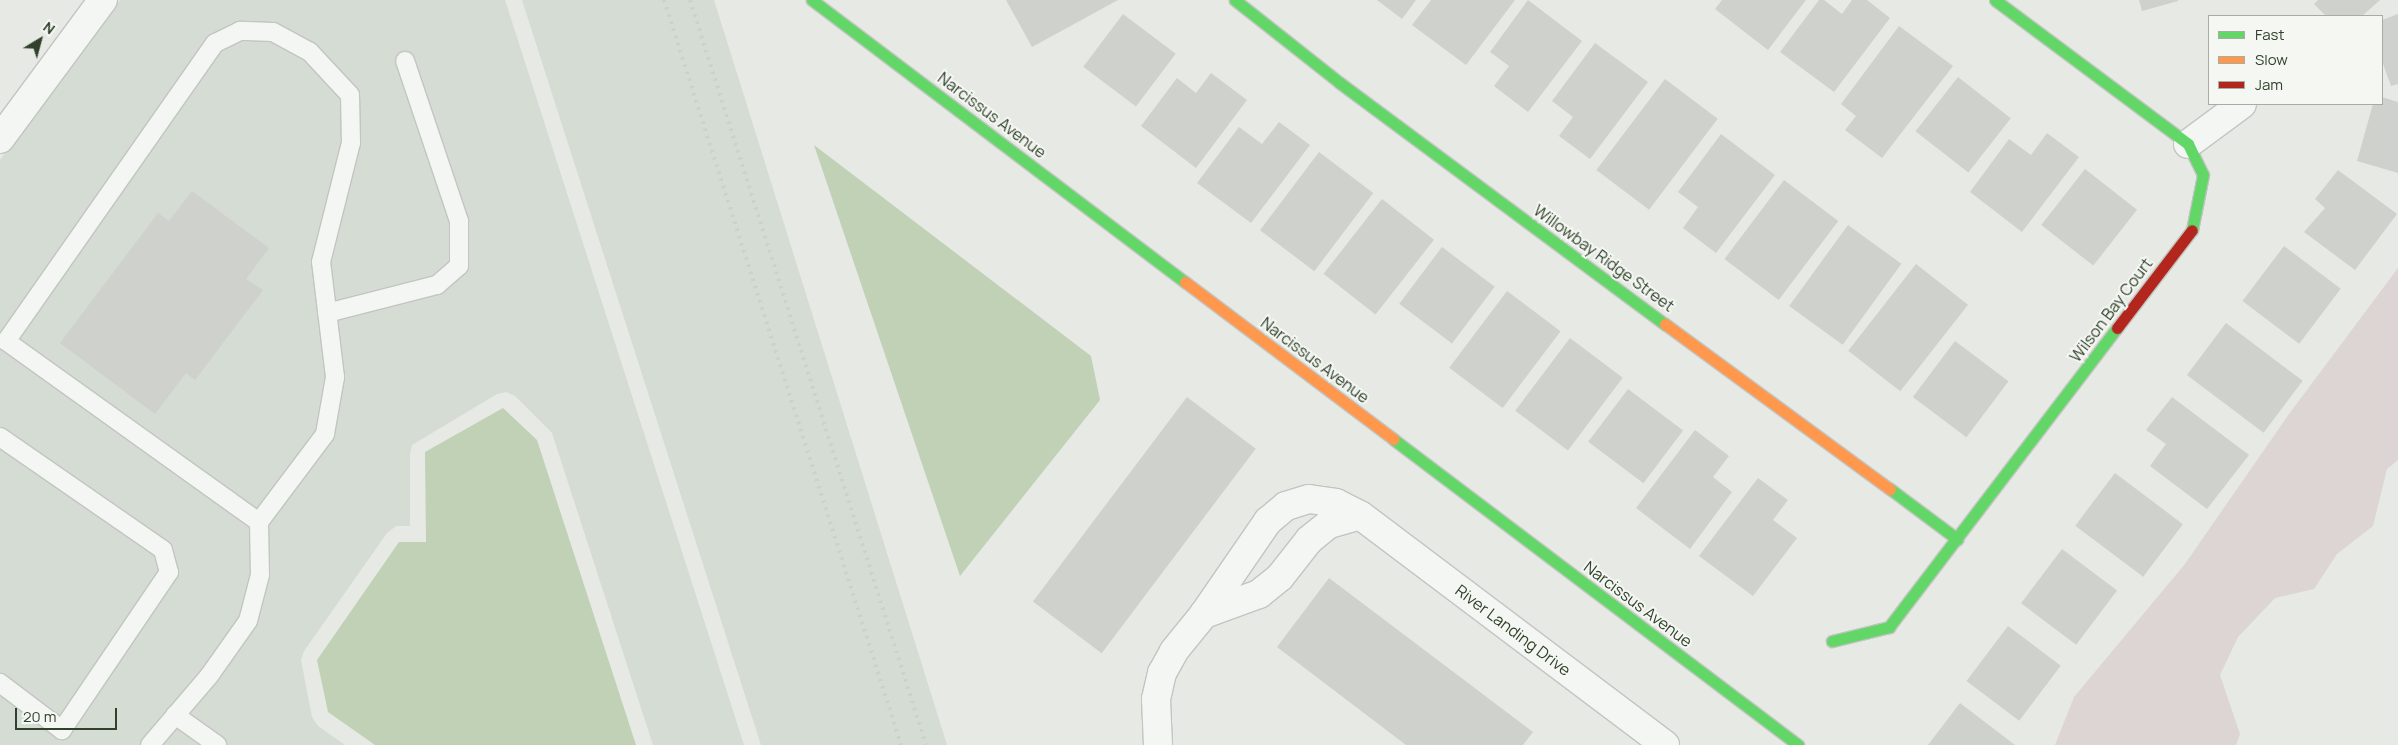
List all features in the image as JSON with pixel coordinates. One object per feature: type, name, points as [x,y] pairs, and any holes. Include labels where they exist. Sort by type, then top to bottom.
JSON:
[{"type":"street","points":[[0,139],[103,0]]},
{"type":"street","name":"Narcissus Avenue","points":[[812,0],[1798,745]]},
{"type":"street","name":"Willowbay Ridge Street","points":[[1235,0],[1340,84],[1957,539]]},
{"type":"street","name":"Wilson Bay Court","points":[[1832,641],[1890,627],[2195,227],[2203,175],[2188,144],[1995,0]]},
{"type":"street","points":[[2188,144],[2241,105]]},
{"type":"street","name":"River Landing Drive","points":[[1158,745],[1156,699],[1162,673],[1174,651],[1204,614],[1268,521],[1286,506],[1309,499],[1336,503],[1360,515],[1665,745]]},
{"type":"street","points":[[1204,614],[1259,594],[1280,577],[1309,540],[1329,524],[1360,515]]},
{"type":"lane","points":[[150,745],[209,676],[248,621],[260,575],[259,522],[325,434],[335,378],[321,262],[352,142],[350,95],[310,52],[273,32],[240,31],[216,43],[6,341],[259,522]]},
{"type":"lane","points":[[327,313],[437,285],[459,266],[459,220],[405,61]]},
{"type":"lane","points":[[0,437],[163,550],[168,572],[62,730],[0,683]]},
{"type":"lane","points":[[175,715],[217,745]]},
{"type":"shaded area","points":[[120,0],[505,0],[744,745],[653,745],[552,433],[515,396],[506,392],[497,394],[412,445],[410,454],[410,526],[396,526],[387,533],[304,651],[301,660],[312,717],[318,726],[345,745],[0,745],[0,160]]},
{"type":"shaded area","points":[[522,0],[714,0],[947,745],[761,745]]},
{"type":"shaded area","points":[[814,145],[1091,356],[1100,400],[960,576]]},
{"type":"shaded area","points":[[2398,268],[2398,460],[2387,469],[2373,526],[2337,554],[2314,589],[2275,598],[2238,637],[2220,675],[2240,734],[2236,745],[2055,745],[2074,697],[2185,564],[2289,414]]},
{"type":"shaded area","points":[[503,408],[537,440],[636,745],[375,745],[328,712],[317,660],[399,542],[426,542],[425,452]]},
{"type":"building","points":[[1006,0],[1118,0],[1032,47]]},
{"type":"building","points":[[1377,0],[1416,0],[1402,19]]},
{"type":"building","points":[[1431,0],[1515,0],[1466,65],[1412,25]]},
{"type":"building","points":[[1528,0],[1582,41],[1528,112],[1494,86],[1509,66],[1490,52]]},
{"type":"building","points":[[1722,0],[1806,0],[1768,50],[1715,9]]},
{"type":"building","points":[[1819,0],[1824,0],[1842,14],[1852,0],[1867,0],[1890,18],[1834,92],[1780,52]]},
{"type":"building","points":[[2139,0],[2178,0],[2178,1],[2142,11]]},
{"type":"building","points":[[2318,0],[2380,0],[2363,15],[2325,15],[2314,4]]},
{"type":"building","points":[[1123,14],[1176,54],[1136,106],[1083,67]]},
{"type":"building","points":[[2398,14],[2398,84],[2391,86],[2383,64],[2383,20]]},
{"type":"building","points":[[1899,26],[1953,66],[1882,158],[1845,130],[1856,116],[1841,104]]},
{"type":"building","points":[[1595,43],[1648,82],[1590,159],[1559,136],[1573,117],[1552,101]]},
{"type":"building","points":[[1211,73],[1247,100],[1196,168],[1141,126],[1177,78],[1196,93]]},
{"type":"building","points":[[1958,77],[2011,118],[1968,173],[1916,131]]},
{"type":"building","points":[[1665,79],[1718,119],[1649,210],[1596,170]]},
{"type":"building","points":[[2383,97],[2398,102],[2398,173],[2357,161],[2373,105],[2383,105]]},
{"type":"building","points":[[1279,122],[1310,145],[1251,223],[1197,183],[1239,127],[1262,144]]},
{"type":"building","points":[[2047,133],[2079,157],[2022,232],[1970,192],[2009,139],[2031,155]]},
{"type":"building","points":[[1721,134],[1775,175],[1716,253],[1683,228],[1698,207],[1678,192]]},
{"type":"building","points":[[1319,152],[1373,193],[1314,271],[1260,230]]},
{"type":"building","points":[[2085,169],[2137,210],[2093,266],[2041,225]]},
{"type":"building","points":[[2338,170],[2397,214],[2355,270],[2304,232],[2325,208],[2315,199]]},
{"type":"building","points":[[1784,180],[1838,221],[1779,300],[1724,259]]},
{"type":"building","points":[[192,191],[269,248],[246,279],[263,290],[195,380],[186,373],[155,414],[60,343],[158,213],[169,221]]},
{"type":"building","points":[[1382,199],[1434,240],[1376,314],[1324,274]]},
{"type":"building","points":[[1848,225],[1901,264],[1843,345],[1789,306]]},
{"type":"building","points":[[2284,246],[2341,289],[2299,344],[2242,301]]},
{"type":"building","points":[[1442,247],[1495,287],[1452,343],[1399,304]]},
{"type":"building","points":[[1916,264],[1968,305],[1900,391],[1848,351]]},
{"type":"building","points":[[1507,291],[1561,331],[1503,408],[1449,368]]},
{"type":"building","points":[[2226,323],[2303,381],[2264,433],[2187,375]]},
{"type":"building","points":[[1570,338],[1623,378],[1568,450],[1515,411]]},
{"type":"building","points":[[1955,341],[2009,381],[1966,437],[1913,397]]},
{"type":"building","points":[[1628,389],[1683,431],[1643,483],[1588,442]]},
{"type":"building","points":[[1187,397],[1256,449],[1102,653],[1033,601]]},
{"type":"building","points":[[2172,397],[2249,455],[2207,509],[2150,466],[2166,444],[2146,430]]},
{"type":"building","points":[[1695,430],[1729,456],[1713,477],[1732,492],[1690,549],[1636,508]]},
{"type":"building","points":[[2115,473],[2183,524],[2143,577],[2075,526]]},
{"type":"building","points":[[1758,478],[1788,500],[1773,520],[1797,538],[1753,596],[1699,556]]},
{"type":"building","points":[[2062,549],[2117,591],[2076,645],[2021,603]]},
{"type":"building","points":[[1329,578],[1533,732],[1523,745],[1406,745],[1277,647]]},
{"type":"building","points":[[2008,626],[2061,666],[2019,721],[1966,681]]},
{"type":"building","points":[[1960,703],[2015,745],[1928,745]]},
{"type":"railway","points":[[664,0],[901,745]]},
{"type":"railway","points":[[690,0],[926,745]]},
{"type":"traffic: fast","points":[[812,0],[1185,282]]},
{"type":"traffic: fast","points":[[1235,0],[1340,83],[1665,324]]},
{"type":"traffic: fast","points":[[1995,0],[2188,144],[2203,175],[2192,230]]},
{"type":"traffic: fast","points":[[1832,641],[1889,627],[2117,328]]},
{"type":"traffic: fast","points":[[1393,439],[1798,745]]},
{"type":"traffic: fast","points":[[1890,489],[1957,539]]},
{"type":"traffic: slow","points":[[1185,282],[1393,439]]},
{"type":"traffic: slow","points":[[1665,324],[1890,489]]},
{"type":"traffic: jam","points":[[2117,328],[2192,230]]}]
